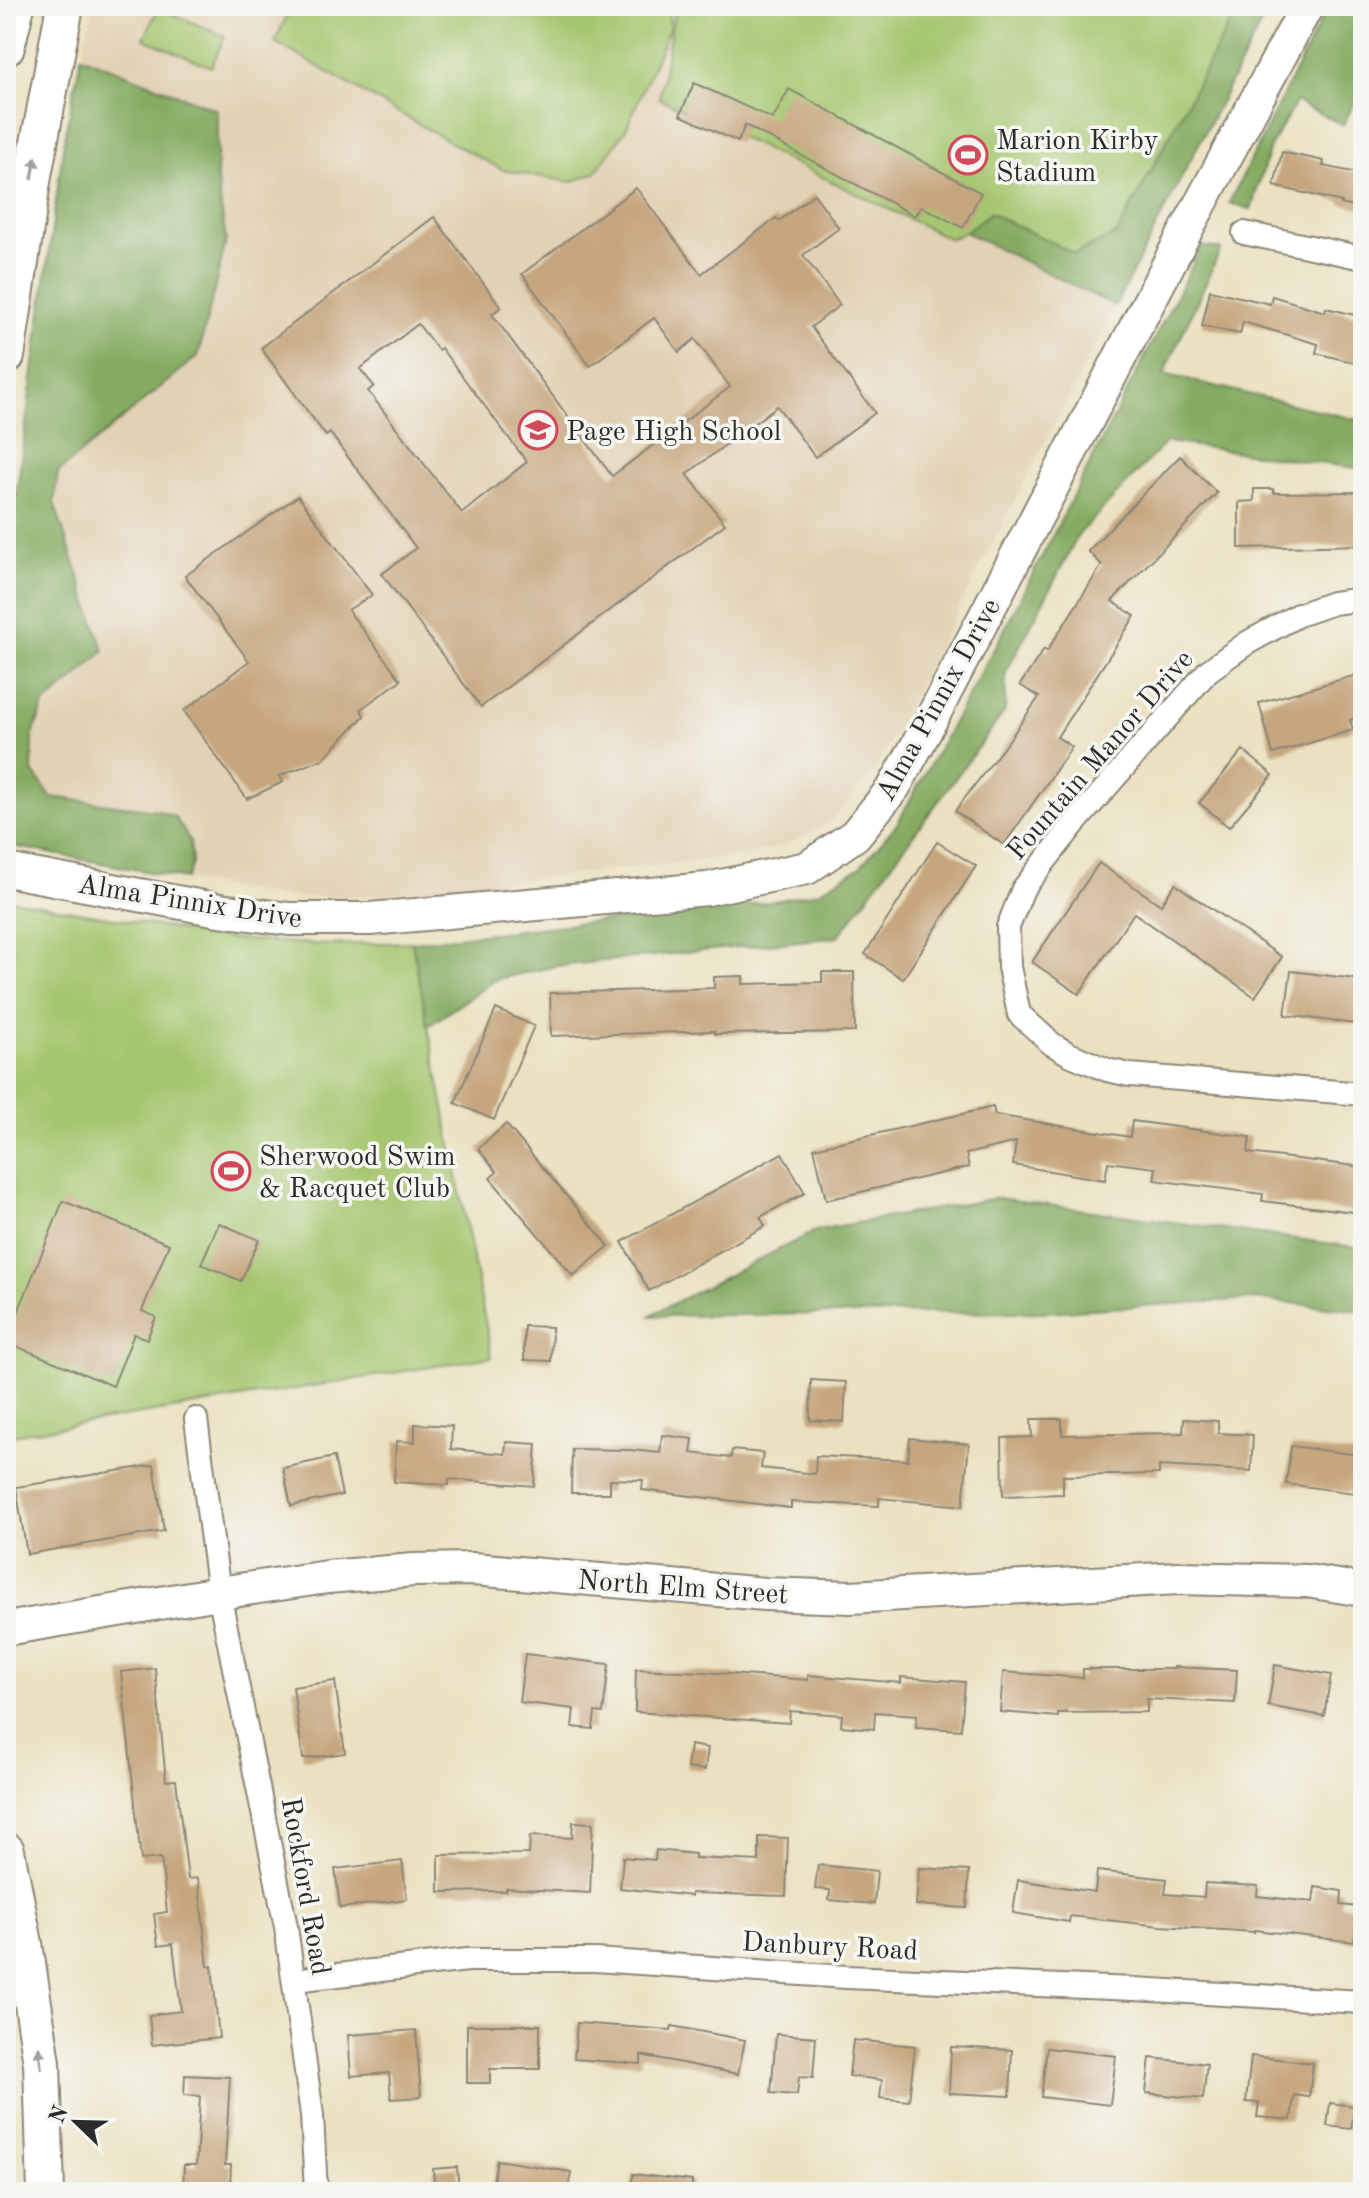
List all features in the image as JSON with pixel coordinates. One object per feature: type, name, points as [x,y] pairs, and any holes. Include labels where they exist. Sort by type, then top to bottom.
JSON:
[{"type":"main road","points":[[6,47],[16,6]]},
{"type":"main road","points":[[6,356],[33,175],[65,6]]},
{"type":"main road","points":[[6,1851],[42,2063],[46,2192]]},
{"type":"street","name":"Alma Pinnix Drive","points":[[6,870],[219,910],[289,919],[364,919],[707,889],[807,868],[855,835],[894,787],[1307,6]]},
{"type":"street","points":[[1244,233],[1363,258]]},
{"type":"street","name":"Fountain Manor Drive","points":[[1363,599],[1333,603],[1298,615],[1247,643],[1208,671],[1075,823],[1023,889],[1008,927],[1009,967],[1019,1014],[1052,1044],[1069,1054],[1107,1070],[1130,1075],[1363,1094]]},
{"type":"street","name":"Rockford Road","points":[[196,1419],[219,1593],[286,1927],[312,2115],[316,2192]]},
{"type":"street","name":"North Elm Street","points":[[6,1629],[327,1577],[414,1570],[473,1569],[765,1594],[851,1597],[1178,1578],[1307,1581],[1363,1590]]},
{"type":"street","name":"Danbury Road","points":[[294,1980],[468,1960],[595,1960],[846,1977],[1363,2002]]},
{"type":"shaded area","name":"Page High School","points":[[93,6],[1271,6],[878,764],[832,819],[789,844],[747,855],[436,890],[335,898],[269,895],[6,845],[6,571],[64,141]]},
{"type":"green space","points":[[291,6],[667,6],[670,27],[626,129],[595,173],[571,182],[503,170],[275,42]]},
{"type":"green space","name":"Marion Kirby Stadium","points":[[672,6],[1239,6],[1117,234],[1075,254],[990,213],[950,239],[659,98],[674,14]]},
{"type":"green space","points":[[1239,6],[1246,6],[1265,16],[1115,306],[965,232],[990,213],[1075,254],[1117,234]]},
{"type":"green space","points":[[1328,6],[1346,6],[1363,15],[1363,87],[1343,125],[1296,102],[1270,147],[1251,209],[1229,203]]},
{"type":"green space","points":[[158,8],[225,36],[211,67],[144,39]]},
{"type":"green space","points":[[81,56],[217,110],[217,180],[226,241],[198,356],[58,472],[54,503],[104,651],[44,704],[33,735],[32,770],[51,797],[157,810],[175,817],[190,841],[192,863],[186,879],[6,845],[6,571],[64,141]]},
{"type":"green space","points":[[1202,246],[1221,249],[1164,374],[1363,421],[1363,469],[1166,442],[1079,534],[1006,672],[1005,711],[838,937],[557,966],[497,979],[428,1026],[412,942],[769,902],[818,892],[860,867],[897,824],[1001,636]]},
{"type":"green space","name":"Sherwood Swim & Racquet Club","points":[[6,899],[231,939],[330,945],[412,942],[492,1357],[6,1436]]},
{"type":"green space","points":[[997,1198],[1363,1248],[1363,1311],[1253,1299],[1044,1312],[649,1316],[817,1230]]},
{"type":"building","points":[[694,83],[773,119],[789,89],[981,193],[963,228],[921,206],[915,216],[745,125],[738,142],[680,115]]},
{"type":"building","points":[[1282,152],[1324,161],[1323,166],[1363,174],[1363,209],[1274,186]]},
{"type":"building","points":[[636,188],[701,274],[814,194],[839,228],[803,255],[840,305],[811,327],[875,413],[815,457],[777,406],[687,474],[725,524],[481,707],[382,574],[416,548],[330,433],[326,436],[261,348],[434,217],[501,307],[492,314],[612,476],[730,387],[695,339],[679,352],[654,318],[590,366],[522,274]],"holes":[[[418,324],[438,350],[441,348],[527,462],[462,513],[368,391],[374,386],[360,369]]]},
{"type":"building","points":[[1210,290],[1270,304],[1272,296],[1325,312],[1326,308],[1363,317],[1363,334],[1356,363],[1316,353],[1318,344],[1243,322],[1240,334],[1202,326]]},
{"type":"building","points":[[1180,456],[1217,493],[1112,601],[1135,616],[1057,737],[1072,747],[1004,845],[955,811],[1039,697],[1020,685],[1044,649],[1047,651],[1102,565],[1088,551]]},
{"type":"building","points":[[1254,489],[1273,489],[1274,493],[1363,492],[1363,545],[1239,548],[1239,502],[1254,501]]},
{"type":"building","points":[[298,496],[372,595],[348,610],[401,680],[361,709],[364,716],[323,759],[279,776],[283,782],[247,799],[184,711],[249,661],[185,576]]},
{"type":"building","points":[[1363,673],[1363,716],[1350,720],[1353,730],[1273,754],[1259,703]]},
{"type":"building","points":[[1243,750],[1273,775],[1229,827],[1199,803]]},
{"type":"building","points":[[937,842],[976,866],[903,979],[865,954]]},
{"type":"building","points":[[1099,863],[1161,905],[1175,884],[1282,957],[1255,997],[1134,913],[1079,994],[1032,962]]},
{"type":"building","points":[[1291,971],[1363,980],[1363,1025],[1285,1015]]},
{"type":"building","points":[[822,972],[854,972],[855,1032],[715,1034],[714,1031],[551,1036],[550,993],[714,988],[714,977],[743,976],[743,984],[822,982]]},
{"type":"building","points":[[496,1009],[534,1026],[494,1120],[455,1103]]},
{"type":"building","points":[[993,1107],[995,1115],[1130,1137],[1132,1121],[1250,1137],[1248,1153],[1363,1167],[1363,1213],[1262,1201],[1263,1194],[1154,1180],[1156,1168],[1108,1162],[1105,1180],[1013,1165],[1016,1142],[966,1154],[969,1167],[826,1200],[814,1148]]},
{"type":"building","points":[[506,1124],[609,1246],[573,1276],[490,1178],[497,1172],[478,1149]]},
{"type":"building","points":[[782,1153],[805,1193],[760,1217],[765,1226],[649,1291],[622,1242]]},
{"type":"building","points":[[63,1201],[169,1244],[142,1311],[156,1317],[147,1339],[134,1334],[113,1386],[6,1342]]},
{"type":"building","points":[[219,1223],[259,1240],[241,1281],[201,1264]]},
{"type":"building","points":[[524,1326],[552,1327],[551,1361],[524,1360]]},
{"type":"building","points":[[811,1380],[846,1382],[844,1422],[810,1420]]},
{"type":"building","points":[[1031,1419],[1062,1419],[1062,1435],[1183,1433],[1184,1419],[1218,1421],[1218,1433],[1253,1435],[1251,1471],[1159,1466],[1159,1474],[1063,1476],[1063,1494],[1003,1496],[1002,1438],[1032,1437]]},
{"type":"building","points":[[415,1424],[452,1426],[451,1449],[505,1454],[506,1442],[537,1444],[534,1486],[449,1479],[449,1485],[394,1482],[396,1441],[415,1442]]},
{"type":"building","points":[[662,1435],[693,1439],[691,1453],[731,1458],[732,1450],[763,1453],[761,1468],[815,1474],[816,1456],[908,1460],[910,1438],[969,1444],[963,1506],[879,1498],[879,1506],[791,1502],[791,1508],[642,1490],[643,1480],[610,1479],[610,1493],[571,1493],[572,1449],[660,1453]]},
{"type":"building","points":[[1291,1446],[1359,1455],[1354,1493],[1286,1484]]},
{"type":"building","points":[[334,1457],[342,1495],[291,1506],[283,1468]]},
{"type":"building","points":[[154,1465],[164,1531],[27,1554],[16,1487]]},
{"type":"building","points":[[525,1654],[609,1664],[603,1713],[595,1712],[593,1729],[572,1727],[574,1709],[519,1702]]},
{"type":"building","points":[[1275,1665],[1331,1675],[1324,1716],[1268,1706]]},
{"type":"building","points":[[1174,1667],[1237,1670],[1235,1703],[1147,1699],[1147,1712],[1058,1713],[1058,1717],[1000,1712],[1003,1672],[1083,1678],[1083,1669]]},
{"type":"building","points":[[155,1668],[166,1781],[176,1780],[188,1879],[198,1878],[208,1966],[212,1966],[219,2038],[152,2045],[149,2015],[181,2011],[173,1944],[158,1946],[154,1914],[167,1912],[161,1858],[141,1860],[121,1672]]},
{"type":"building","points":[[636,1669],[808,1680],[808,1675],[901,1683],[901,1677],[965,1682],[961,1730],[916,1727],[917,1715],[875,1712],[874,1729],[841,1726],[842,1715],[790,1711],[789,1723],[635,1712]]},
{"type":"building","points":[[335,1681],[345,1753],[303,1759],[293,1687]]},
{"type":"building","points":[[690,1745],[708,1748],[705,1770],[687,1768]]},
{"type":"building","points":[[573,1822],[593,1823],[590,1893],[506,1888],[506,1891],[439,1892],[439,1855],[529,1854],[530,1836],[572,1838]]},
{"type":"building","points":[[759,1837],[788,1838],[786,1896],[691,1893],[691,1896],[620,1888],[623,1857],[655,1860],[656,1850],[695,1854],[695,1858],[759,1861]]},
{"type":"building","points":[[402,1861],[407,1899],[340,1908],[335,1869]]},
{"type":"building","points":[[818,1865],[877,1871],[874,1904],[829,1900],[830,1890],[815,1889]]},
{"type":"building","points":[[919,1868],[969,1871],[967,1908],[916,1905]]},
{"type":"building","points":[[1097,1871],[1167,1879],[1165,1894],[1204,1897],[1205,1883],[1258,1886],[1257,1896],[1313,1902],[1315,1887],[1342,1891],[1341,1905],[1359,1907],[1354,1942],[1254,1930],[1161,1926],[1070,1916],[1069,1922],[1013,1913],[1018,1880],[1095,1892]]},
{"type":"building","points":[[577,2023],[671,2030],[672,2026],[745,2040],[738,2074],[641,2055],[641,2064],[574,2059]]},
{"type":"building","points":[[467,2025],[540,2025],[540,2069],[490,2069],[490,2083],[467,2083]]},
{"type":"building","points":[[416,2030],[421,2097],[391,2099],[389,2073],[351,2076],[348,2035]]},
{"type":"building","points":[[776,2034],[816,2037],[813,2078],[799,2077],[797,2095],[771,2093]]},
{"type":"building","points":[[853,2040],[915,2046],[909,2101],[880,2098],[882,2080],[849,2076]]},
{"type":"building","points":[[951,2047],[1012,2050],[1010,2096],[949,2093]]},
{"type":"building","points":[[1047,2048],[1116,2056],[1110,2105],[1041,2097]]},
{"type":"building","points":[[1251,2056],[1313,2063],[1309,2097],[1294,2095],[1291,2120],[1257,2117],[1259,2103],[1246,2102]]},
{"type":"building","points":[[1150,2058],[1207,2064],[1203,2099],[1146,2093]]},
{"type":"building","points":[[185,2075],[230,2077],[225,2165],[231,2165],[230,2192],[183,2192],[184,2165],[196,2165],[200,2096],[184,2095]]},
{"type":"building","points":[[1330,2103],[1355,2106],[1351,2129],[1327,2126]]},
{"type":"building","points":[[497,2160],[571,2172],[568,2192],[491,2192]]},
{"type":"building","points":[[457,2167],[459,2192],[435,2192],[433,2169]]},
{"type":"building","points":[[633,2174],[692,2181],[692,2192],[631,2192]]},
{"type":"place","name":"Marion Kirby Stadium","points":[[968,155]]},
{"type":"place","name":"Page High School","points":[[538,430]]},
{"type":"place","name":"Sherwood Swim & Racquet Club","points":[[231,1171]]}]
